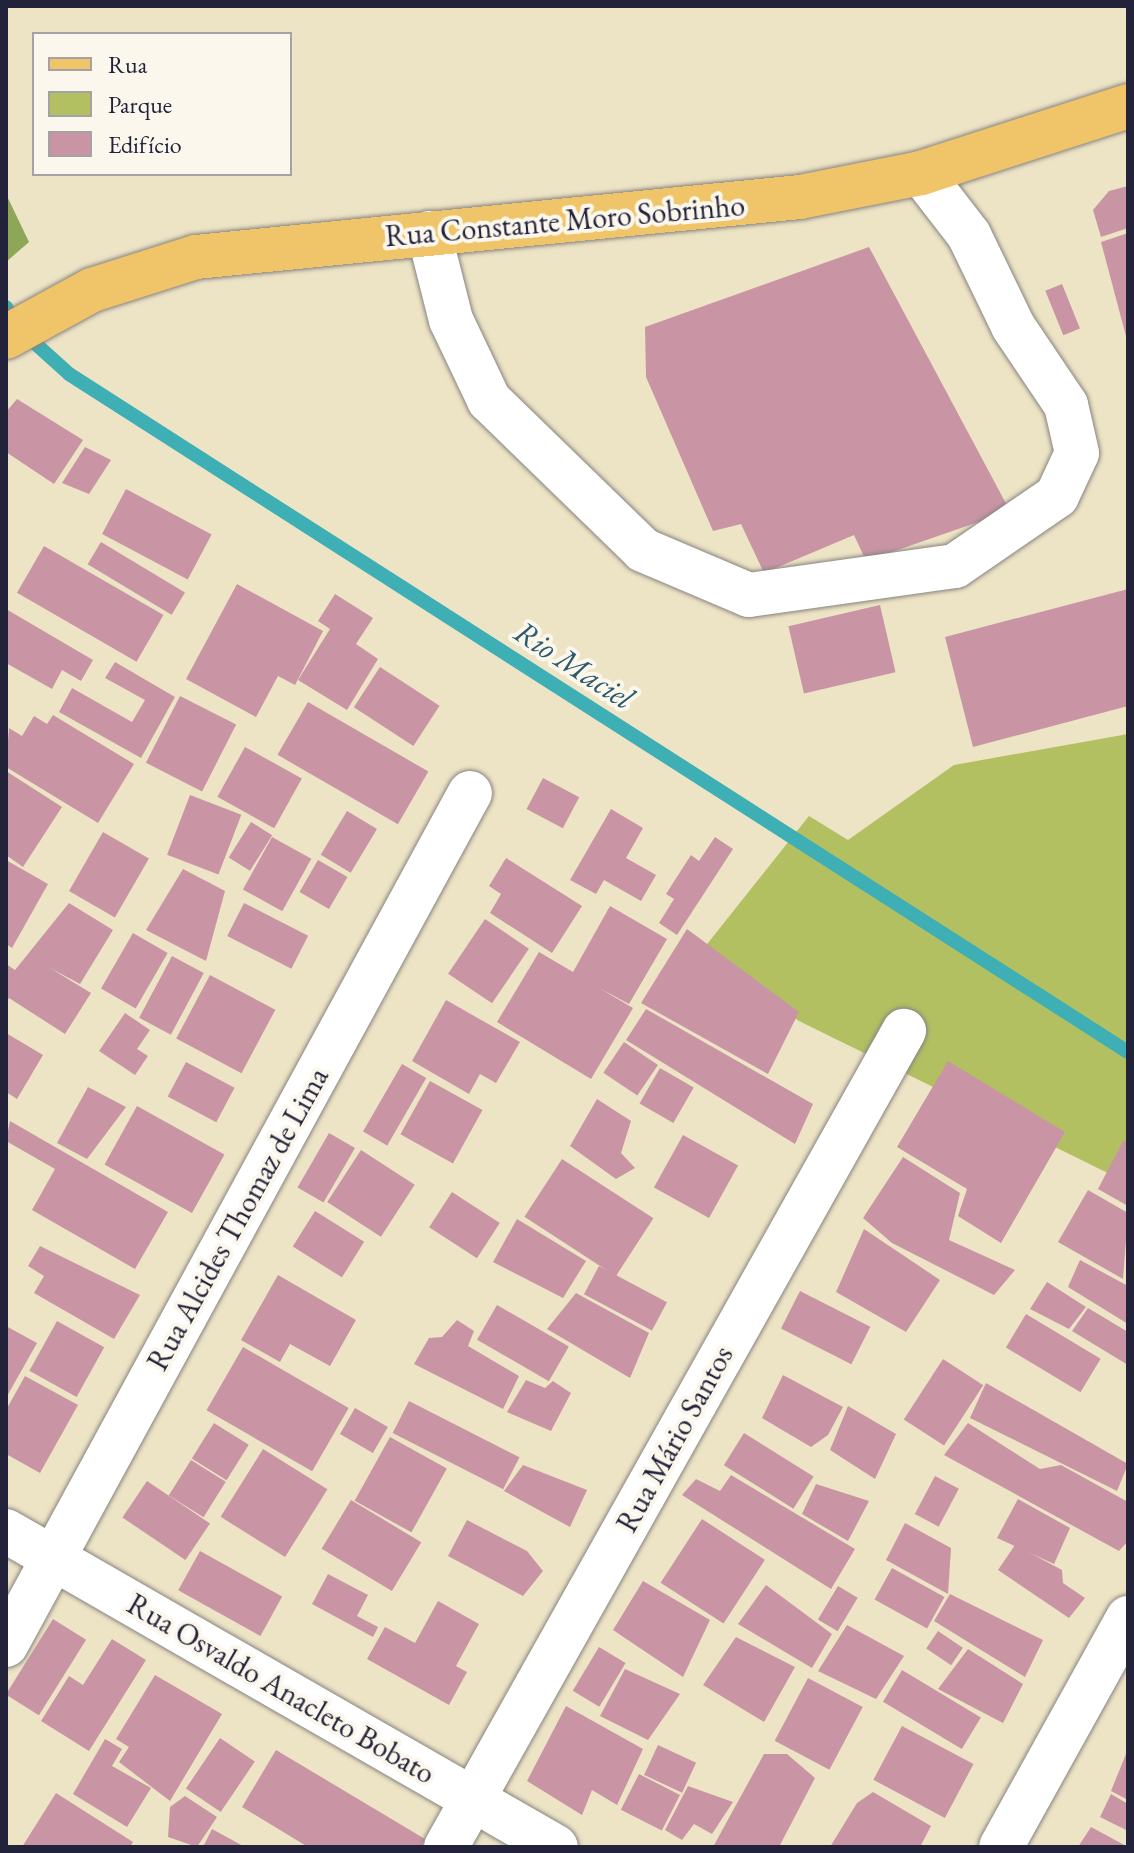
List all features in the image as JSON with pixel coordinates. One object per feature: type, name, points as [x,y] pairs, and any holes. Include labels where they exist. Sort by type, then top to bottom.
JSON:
[{"type":"main road","name":"Rua Constante Moro Sobrinho","points":[[6,337],[53,309],[141,271],[196,257],[745,205],[921,173],[1128,106]]},
{"type":"street","points":[[429,233],[451,320],[489,400],[643,550],[749,595],[955,566],[1057,496],[1077,453],[1066,405],[1013,326],[969,235],[921,173]]},
{"type":"street","name":"Rua Alcides Thomaz de Lima","points":[[6,1645],[470,793]]},
{"type":"street","name":"Rua Mário Santos","points":[[446,1847],[904,1031]]},
{"type":"street","name":"Rua Osvaldo Anacleto Bobato","points":[[6,1531],[556,1847]]},
{"type":"street","points":[[1001,1847],[1128,1618]]},
{"type":"green space","points":[[6,194],[29,242],[6,262]]},
{"type":"green space","points":[[1128,734],[1128,1183],[799,1021],[700,953],[809,816],[848,840],[954,765]]},
{"type":"building","points":[[1128,186],[1128,228],[1101,237],[1093,210],[1109,191]]},
{"type":"building","points":[[1128,233],[1128,340],[1127,340],[1101,242]]},
{"type":"building","points":[[869,247],[1010,511],[866,561],[854,535],[764,573],[741,524],[713,531],[646,377],[645,327]]},
{"type":"building","points":[[1062,284],[1080,329],[1063,335],[1045,291]]},
{"type":"building","points":[[17,399],[83,440],[54,484],[6,452],[6,412]]},
{"type":"building","points":[[85,447],[111,460],[89,494],[62,483]]},
{"type":"building","points":[[126,489],[212,535],[188,580],[102,534]]},
{"type":"building","points":[[101,542],[185,592],[172,615],[88,564]]},
{"type":"building","points":[[44,546],[164,615],[137,662],[17,593]]},
{"type":"building","points":[[237,584],[323,631],[295,685],[278,676],[256,717],[186,679]]},
{"type":"building","points":[[1128,589],[1128,706],[973,747],[945,637]]},
{"type":"building","points":[[335,594],[373,618],[356,644],[378,659],[347,710],[298,680],[330,629],[318,621]]},
{"type":"building","points":[[880,605],[896,672],[804,693],[788,626]]},
{"type":"building","points":[[6,609],[93,660],[81,681],[62,670],[52,689],[6,663]]},
{"type":"building","points":[[115,662],[175,697],[141,758],[59,712],[72,688],[132,722],[145,700],[105,678]]},
{"type":"building","points":[[380,667],[440,706],[413,746],[354,707]]},
{"type":"building","points":[[180,696],[236,725],[202,791],[146,763]]},
{"type":"building","points":[[308,702],[428,772],[398,824],[278,755]]},
{"type":"building","points":[[53,715],[134,764],[98,823],[6,767],[9,728],[22,736],[34,716],[47,724]]},
{"type":"building","points":[[245,747],[302,779],[274,828],[217,797]]},
{"type":"building","points":[[6,771],[62,807],[23,867],[6,855]]},
{"type":"building","points":[[543,778],[579,797],[563,828],[527,809]]},
{"type":"building","points":[[190,795],[241,815],[218,874],[167,855]]},
{"type":"building","points":[[611,809],[643,828],[626,858],[656,875],[641,901],[604,880],[596,894],[570,880]]},
{"type":"building","points":[[347,811],[377,829],[351,873],[321,855]]},
{"type":"building","points":[[251,822],[272,835],[250,871],[229,858]]},
{"type":"building","points":[[103,832],[149,858],[115,917],[69,891]]},
{"type":"building","points":[[272,837],[311,859],[282,911],[243,889]]},
{"type":"building","points":[[715,837],[733,849],[677,935],[659,923],[674,899],[666,894],[691,855],[699,861]]},
{"type":"building","points":[[506,858],[582,906],[552,953],[490,913],[501,894],[489,886]]},
{"type":"building","points":[[6,860],[48,884],[12,948],[6,944]]},
{"type":"building","points":[[318,860],[347,877],[329,909],[300,892]]},
{"type":"building","points":[[183,869],[225,891],[206,961],[146,930]]},
{"type":"building","points":[[69,903],[113,930],[80,984],[50,968],[91,993],[65,1034],[9,998],[6,1003],[6,964],[15,970]]},
{"type":"building","points":[[244,903],[308,936],[291,969],[227,936]]},
{"type":"building","points":[[610,906],[667,939],[629,1004],[599,988],[633,1008],[591,1079],[497,1022],[539,952],[573,972]]},
{"type":"building","points":[[485,919],[529,949],[492,1003],[448,974]]},
{"type":"building","points":[[687,929],[799,1012],[768,1074],[641,1003]]},
{"type":"building","points":[[133,933],[168,953],[136,1008],[101,988]]},
{"type":"building","points":[[172,956],[204,973],[171,1035],[139,1018]]},
{"type":"building","points":[[210,975],[275,1010],[242,1073],[176,1039]]},
{"type":"building","points":[[446,1000],[520,1042],[496,1083],[480,1074],[469,1094],[412,1061]]},
{"type":"building","points":[[646,1009],[813,1104],[795,1144],[626,1040]]},
{"type":"building","points":[[125,1013],[150,1030],[137,1049],[148,1056],[135,1075],[99,1051]]},
{"type":"building","points":[[6,1033],[43,1055],[17,1099],[6,1092]]},
{"type":"building","points":[[624,1042],[658,1065],[637,1096],[603,1073]]},
{"type":"building","points":[[948,1061],[1065,1132],[1001,1243],[958,1216],[967,1189],[897,1147]]},
{"type":"building","points":[[186,1062],[235,1088],[216,1122],[168,1096]]},
{"type":"building","points":[[402,1064],[426,1078],[387,1146],[363,1132]]},
{"type":"building","points":[[660,1068],[694,1088],[673,1123],[640,1104]]},
{"type":"building","points":[[430,1081],[482,1110],[453,1163],[400,1134]]},
{"type":"building","points":[[88,1087],[126,1107],[87,1159],[57,1143]]},
{"type":"building","points":[[597,1099],[631,1121],[621,1153],[635,1168],[616,1179],[570,1146]]},
{"type":"building","points":[[137,1106],[224,1154],[192,1213],[105,1165]]},
{"type":"building","points":[[10,1121],[168,1212],[135,1269],[32,1210],[55,1169],[6,1141]]},
{"type":"building","points":[[329,1133],[355,1148],[323,1203],[298,1188]]},
{"type":"building","points":[[683,1135],[738,1166],[709,1218],[654,1187]]},
{"type":"building","points":[[1123,1141],[1128,1143],[1128,1206],[1098,1189]]},
{"type":"building","points":[[361,1150],[415,1185],[381,1237],[327,1202]]},
{"type":"building","points":[[903,1157],[960,1193],[949,1240],[1015,1270],[994,1295],[892,1243],[863,1218]]},
{"type":"building","points":[[562,1159],[653,1218],[616,1276],[524,1217]]},
{"type":"building","points":[[1088,1190],[1128,1213],[1123,1279],[1058,1242]]},
{"type":"building","points":[[452,1192],[500,1223],[477,1258],[429,1227]]},
{"type":"building","points":[[315,1211],[364,1242],[342,1277],[293,1247]]},
{"type":"building","points":[[517,1219],[586,1261],[563,1298],[493,1262]]},
{"type":"building","points":[[864,1229],[940,1280],[906,1332],[836,1292]]},
{"type":"building","points":[[40,1246],[140,1295],[114,1339],[34,1293],[44,1276],[28,1266]]},
{"type":"building","points":[[1080,1260],[1128,1286],[1128,1324],[1068,1287]]},
{"type":"building","points":[[599,1266],[667,1302],[652,1330],[584,1294]]},
{"type":"building","points":[[278,1275],[356,1320],[330,1366],[290,1344],[280,1362],[241,1340]]},
{"type":"building","points":[[1047,1282],[1086,1307],[1069,1329],[1030,1309]]},
{"type":"building","points":[[800,1291],[870,1327],[851,1364],[781,1328]]},
{"type":"building","points":[[576,1293],[649,1333],[630,1378],[547,1329]]},
{"type":"building","points":[[497,1305],[569,1346],[549,1381],[477,1340]]},
{"type":"building","points":[[1088,1308],[1128,1332],[1128,1365],[1072,1331]]},
{"type":"building","points":[[1026,1314],[1101,1359],[1080,1392],[1006,1347]]},
{"type":"building","points":[[457,1320],[474,1331],[468,1346],[519,1376],[503,1409],[414,1364],[429,1338],[442,1337]]},
{"type":"building","points":[[57,1321],[104,1347],[77,1397],[29,1371]]},
{"type":"building","points":[[6,1326],[37,1343],[6,1398]]},
{"type":"building","points":[[243,1347],[349,1408],[312,1471],[207,1410]]},
{"type":"building","points":[[943,1359],[983,1385],[944,1446],[904,1419]]},
{"type":"building","points":[[783,1375],[843,1407],[828,1435],[811,1447],[762,1418]]},
{"type":"building","points":[[25,1376],[78,1405],[40,1473],[6,1454],[6,1410]]},
{"type":"building","points":[[526,1380],[545,1388],[553,1381],[571,1393],[551,1431],[507,1412]]},
{"type":"building","points":[[986,1383],[1128,1464],[1117,1491],[970,1418]]},
{"type":"building","points":[[409,1401],[519,1457],[503,1489],[393,1433]]},
{"type":"building","points":[[848,1406],[896,1434],[875,1479],[830,1450]]},
{"type":"building","points":[[355,1408],[388,1427],[373,1453],[340,1434]]},
{"type":"building","points":[[214,1423],[249,1445],[227,1480],[192,1459]]},
{"type":"building","points":[[968,1423],[1040,1469],[1061,1465],[1128,1502],[1128,1541],[1119,1551],[944,1455]]},
{"type":"building","points":[[744,1433],[814,1476],[793,1509],[724,1465]]},
{"type":"building","points":[[390,1437],[447,1469],[411,1532],[355,1501]]},
{"type":"building","points":[[263,1449],[327,1489],[285,1557],[221,1517]]},
{"type":"building","points":[[191,1460],[226,1482],[204,1517],[169,1496]]},
{"type":"building","points":[[523,1465],[587,1490],[570,1527],[504,1491]]},
{"type":"building","points":[[731,1475],[855,1549],[831,1589],[682,1495],[696,1479],[720,1491]]},
{"type":"building","points":[[935,1476],[959,1489],[939,1527],[915,1514]]},
{"type":"building","points":[[147,1481],[210,1523],[185,1560],[122,1517]]},
{"type":"building","points":[[816,1484],[869,1501],[848,1541],[802,1514]]},
{"type":"building","points":[[1018,1499],[1070,1528],[1054,1564],[997,1538]]},
{"type":"building","points":[[351,1500],[421,1542],[392,1591],[322,1549]]},
{"type":"building","points":[[702,1519],[765,1560],[724,1624],[661,1583]]},
{"type":"building","points":[[467,1520],[527,1551],[543,1571],[523,1596],[448,1556]]},
{"type":"building","points":[[905,1523],[951,1548],[948,1594],[886,1560]]},
{"type":"building","points":[[1015,1545],[1062,1570],[1063,1583],[1085,1598],[1069,1618],[998,1570]]},
{"type":"building","points":[[200,1551],[282,1597],[260,1636],[178,1590]]},
{"type":"building","points":[[892,1568],[944,1597],[927,1629],[875,1599]]},
{"type":"building","points":[[328,1574],[368,1595],[357,1616],[378,1627],[373,1637],[312,1604]]},
{"type":"building","points":[[643,1581],[710,1620],[683,1677],[613,1630]]},
{"type":"building","points":[[766,1585],[832,1634],[812,1668],[738,1624]]},
{"type":"building","points":[[838,1586],[858,1598],[838,1631],[818,1619]]},
{"type":"building","points":[[950,1594],[1043,1640],[1025,1677],[934,1621]]},
{"type":"building","points":[[438,1601],[479,1624],[456,1666],[467,1672],[449,1705],[367,1659],[385,1627],[415,1643]]},
{"type":"building","points":[[53,1619],[86,1640],[39,1715],[6,1694]]},
{"type":"building","points":[[847,1625],[904,1656],[876,1699],[818,1671]]},
{"type":"building","points":[[938,1631],[963,1648],[951,1665],[926,1648]]},
{"type":"building","points":[[736,1637],[795,1667],[764,1722],[703,1685]]},
{"type":"building","points":[[112,1639],[146,1660],[89,1751],[41,1721],[69,1676],[83,1685]]},
{"type":"building","points":[[599,1647],[626,1663],[599,1707],[573,1691]]},
{"type":"building","points":[[968,1649],[1023,1684],[1003,1723],[938,1689]]},
{"type":"building","points":[[625,1669],[680,1694],[648,1740],[600,1716]]},
{"type":"building","points":[[902,1670],[981,1717],[962,1749],[883,1702]]},
{"type":"building","points":[[155,1675],[222,1714],[170,1801],[119,1762],[129,1747],[116,1739]]},
{"type":"building","points":[[808,1678],[863,1707],[829,1770],[775,1741]]},
{"type":"building","points":[[566,1706],[643,1749],[617,1805],[592,1790],[582,1815],[527,1781]]},
{"type":"building","points":[[902,1726],[974,1764],[945,1818],[873,1780]]},
{"type":"building","points":[[220,1738],[255,1761],[221,1812],[186,1789]]},
{"type":"building","points":[[105,1739],[122,1749],[112,1766],[151,1788],[127,1827],[73,1794]]},
{"type":"building","points":[[658,1745],[696,1763],[682,1793],[644,1775]]},
{"type":"building","points":[[1128,1749],[1128,1800],[1111,1791]]},
{"type":"building","points":[[276,1750],[425,1839],[421,1847],[308,1847],[242,1807]]},
{"type":"building","points":[[764,1754],[787,1754],[815,1778],[779,1847],[713,1847]]},
{"type":"building","points":[[639,1774],[680,1795],[662,1831],[621,1810]]},
{"type":"building","points":[[688,1786],[733,1802],[712,1834],[694,1824],[682,1840],[665,1830]]},
{"type":"building","points":[[873,1792],[931,1826],[920,1847],[830,1847],[857,1803]]},
{"type":"building","points":[[56,1793],[133,1842],[130,1847],[22,1847]]},
{"type":"building","points":[[1111,1794],[1128,1804],[1128,1831],[1100,1817]]},
{"type":"building","points":[[185,1796],[217,1817],[197,1847],[168,1837],[170,1807]]},
{"type":"building","points":[[1091,1827],[1128,1847],[1078,1847]]},
{"type":"building","points":[[212,1829],[245,1847],[203,1847]]},
{"type":"waterway","name":"Rio Maciel","points":[[6,307],[18,328],[69,374],[1128,1052]]}]
